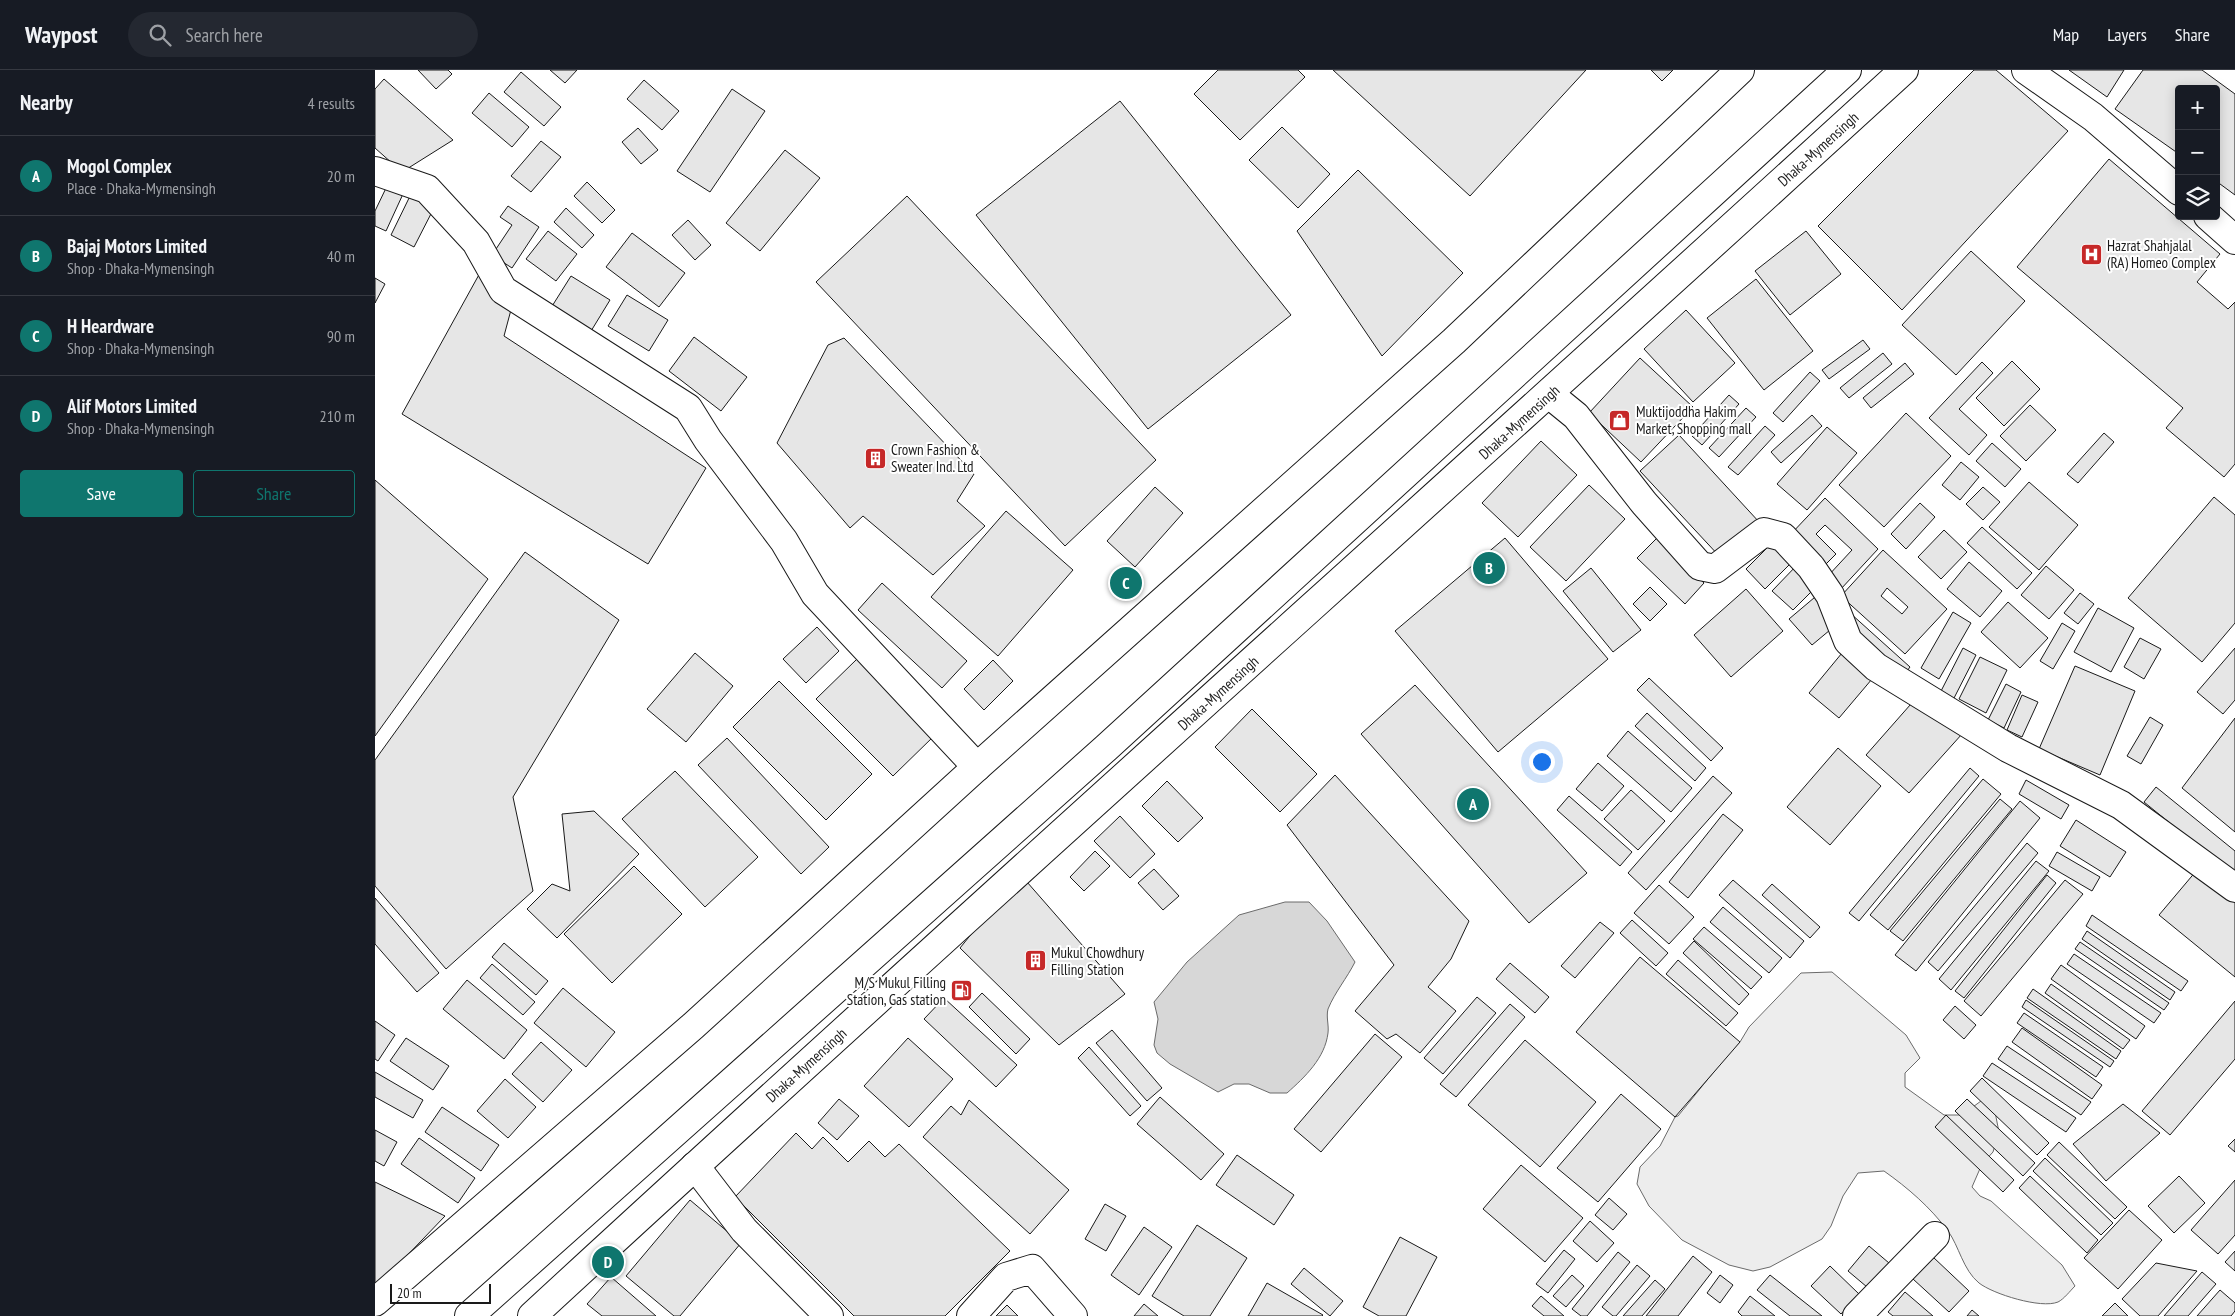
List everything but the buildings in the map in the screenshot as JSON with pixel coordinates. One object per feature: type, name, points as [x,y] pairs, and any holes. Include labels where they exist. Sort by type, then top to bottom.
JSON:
[{"type":"main road","points":[[375,1302],[693,1026],[977,767],[1454,341],[1740,70]]},
{"type":"main road","points":[[469,1316],[1106,748],[1847,70]]},
{"type":"main road","name":"Dhaka-Mymensingh","points":[[532,1316],[1904,70]]},
{"type":"main road","points":[[2026,70],[2093,117],[2175,188]]},
{"type":"main road","points":[[375,171],[427,189],[476,242],[503,290],[688,408],[708,440],[784,541],[815,594],[977,767]]},
{"type":"main road","points":[[2212,220],[2235,240]]},
{"type":"main road","points":[[1549,394],[1577,416],[1645,503],[1700,566],[1715,569],[1764,532],[1783,538],[1811,567],[1830,595],[1848,641],[1875,667],[2007,748],[2121,805],[2235,888]]},
{"type":"main road","points":[[695,1166],[744,1230],[829,1316]]},
{"type":"main road","points":[[1857,1316],[1935,1236]]},
{"type":"main road","points":[[971,1316],[1007,1277],[1032,1269],[1073,1316]]},
{"type":"shaded area","points":[[1285,902],[1309,902],[1327,921],[1355,962],[1328,1009],[1328,1033],[1323,1051],[1307,1074],[1294,1087],[1287,1093],[1270,1093],[1249,1084],[1234,1084],[1218,1092],[1170,1064],[1157,1053],[1154,1045],[1158,1019],[1154,1002],[1187,962],[1239,915]]},
{"type":"shaded area","points":[[1832,972],[1906,1035],[1920,1058],[1905,1073],[1905,1087],[1944,1115],[1962,1115],[1981,1101],[1995,1112],[1999,1132],[1993,1152],[1982,1164],[1972,1187],[1980,1196],[1991,1201],[2062,1265],[2075,1286],[2060,1301],[2050,1304],[2029,1302],[1995,1292],[1979,1283],[1969,1272],[1952,1237],[1941,1222],[1918,1198],[1884,1171],[1858,1173],[1843,1196],[1831,1226],[1822,1239],[1770,1267],[1753,1271],[1729,1265],[1682,1240],[1649,1206],[1637,1184],[1640,1167],[1660,1146],[1675,1117],[1678,1116],[1740,1042],[1749,1027],[1801,973]]},
{"type":"place","name":"Hazrat Shahjalal (RA) Homeo Complex","points":[[2091,254]]},
{"type":"place","name":"Muktijoddha Hakim Market, Shopping mall","points":[[1620,420]]},
{"type":"place","name":"Crown Fashion & Sweater Ind. Ltd","points":[[875,458]]},
{"type":"place","name":"Bajaj Motors Limited","points":[[1489,568]]},
{"type":"place","name":"H Heardware","points":[[1126,583]]},
{"type":"place","name":"Mogol Complex","points":[[1473,804]]},
{"type":"place","name":"Mukul Chowdhury Filling Station","points":[[1035,961]]},
{"type":"place","name":"M/S Mukul Filling Station, Gas station","points":[[962,991]]},
{"type":"place","name":"Alif Motors Limited","points":[[608,1262]]}]
